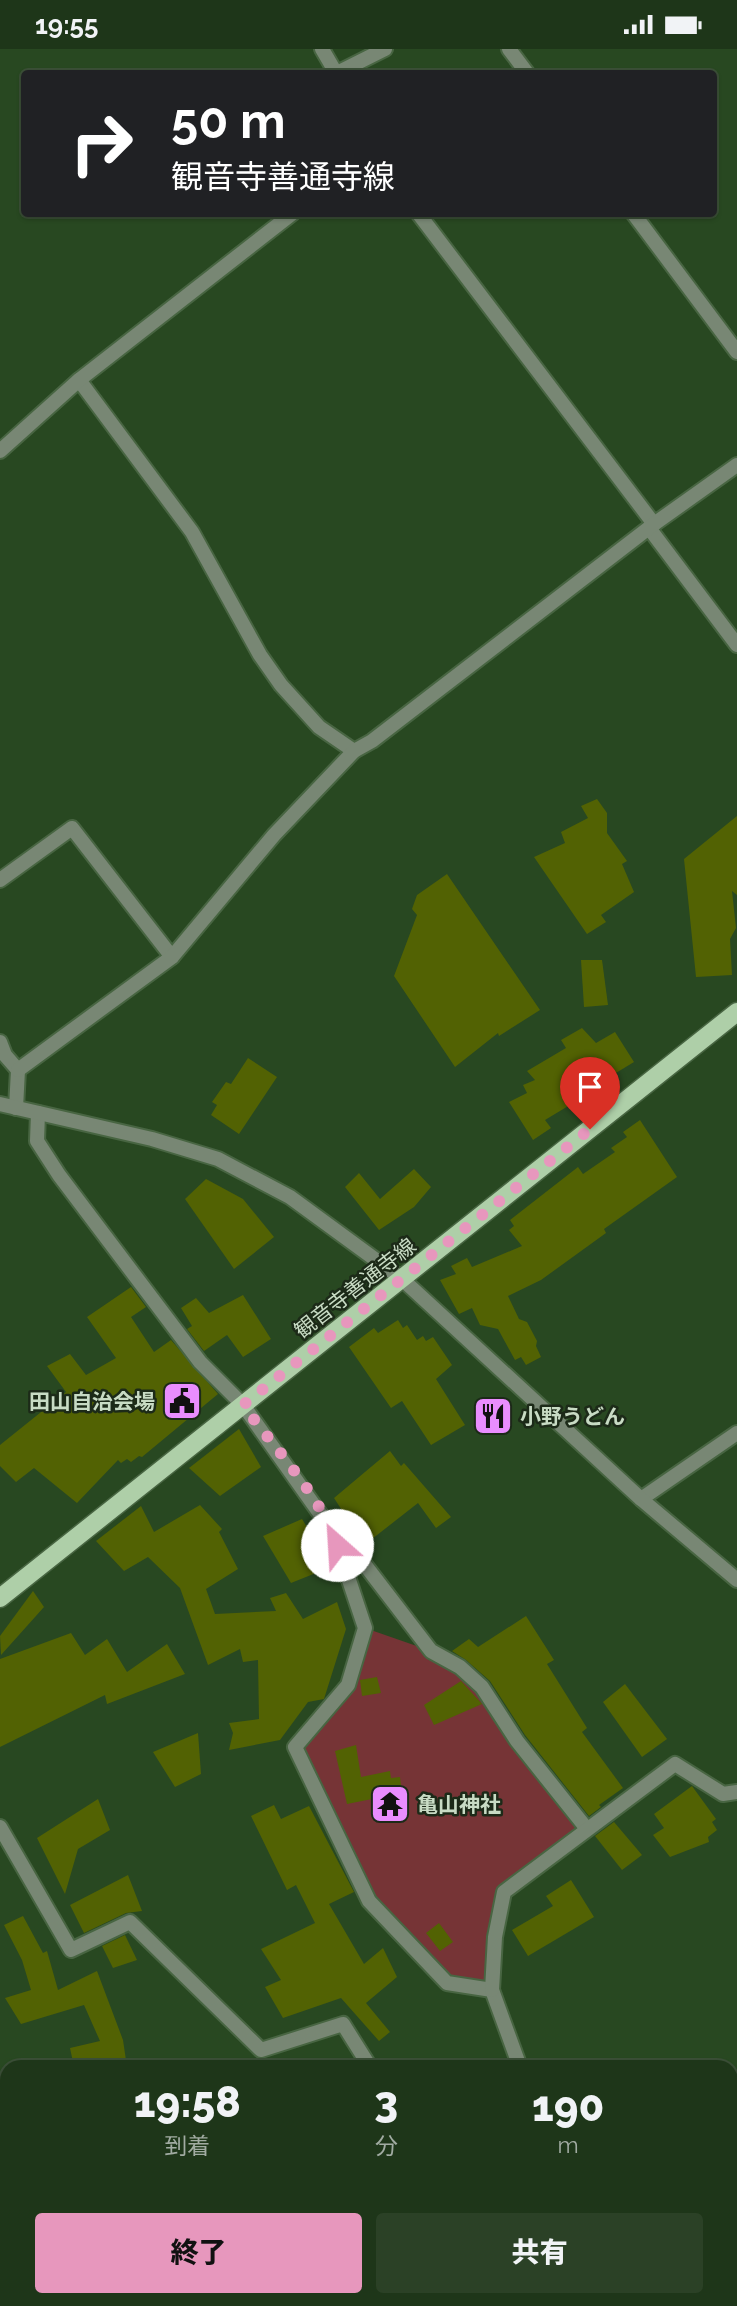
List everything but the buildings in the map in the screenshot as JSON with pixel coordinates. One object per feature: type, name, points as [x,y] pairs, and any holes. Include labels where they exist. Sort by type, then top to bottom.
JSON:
[{"type":"main road","name":"観音寺善通寺線","points":[[0,1598],[737,1012]]},
{"type":"street","points":[[322,49],[334,70]]},
{"type":"street","points":[[342,70],[385,49]]},
{"type":"street","points":[[509,49],[525,70]]},
{"type":"street","points":[[0,451],[79,380],[288,217]]},
{"type":"street","points":[[421,217],[652,526],[737,645]]},
{"type":"street","points":[[636,217],[737,352]]},
{"type":"street","points":[[79,380],[192,532],[260,655],[281,685],[319,727],[354,751]]},
{"type":"street","points":[[18,1070],[172,957],[274,835],[354,751],[372,741],[652,526],[737,465]]},
{"type":"street","points":[[0,880],[72,828],[172,957]]},
{"type":"street","points":[[0,1042],[5,1055],[18,1070],[16,1108]]},
{"type":"street","points":[[0,1104],[152,1139],[218,1159],[290,1197],[402,1279],[641,1499],[737,1580]]},
{"type":"street","points":[[38,1113],[37,1141],[59,1175],[200,1362],[243,1405],[333,1532],[352,1548],[431,1651],[460,1667],[482,1687],[517,1741],[587,1829]]},
{"type":"street","points":[[641,1499],[737,1433]]},
{"type":"street","points":[[333,1532],[365,1628],[348,1685],[295,1747],[369,1901],[447,1983],[492,1990]]},
{"type":"street","points":[[517,2060],[492,1990],[495,1937],[504,1892],[675,1764],[723,1794],[737,1792]]},
{"type":"street","points":[[0,1827],[71,1950],[130,1921],[261,2050],[343,2024],[366,2060]]},
{"type":"shaded area","points":[[365,1628],[431,1651],[460,1667],[587,1829],[504,1892],[492,1990],[447,1983],[369,1901],[295,1747],[348,1685]]},
{"type":"place","name":"田山自治会場","points":[[182,1401]]},
{"type":"place","name":"小野うどん","points":[[493,1416]]},
{"type":"place","name":"亀山神社","points":[[390,1804]]},
{"type":"route","points":[[337,1545],[333,1532],[308,1493],[243,1405],[590,1129]]}]
